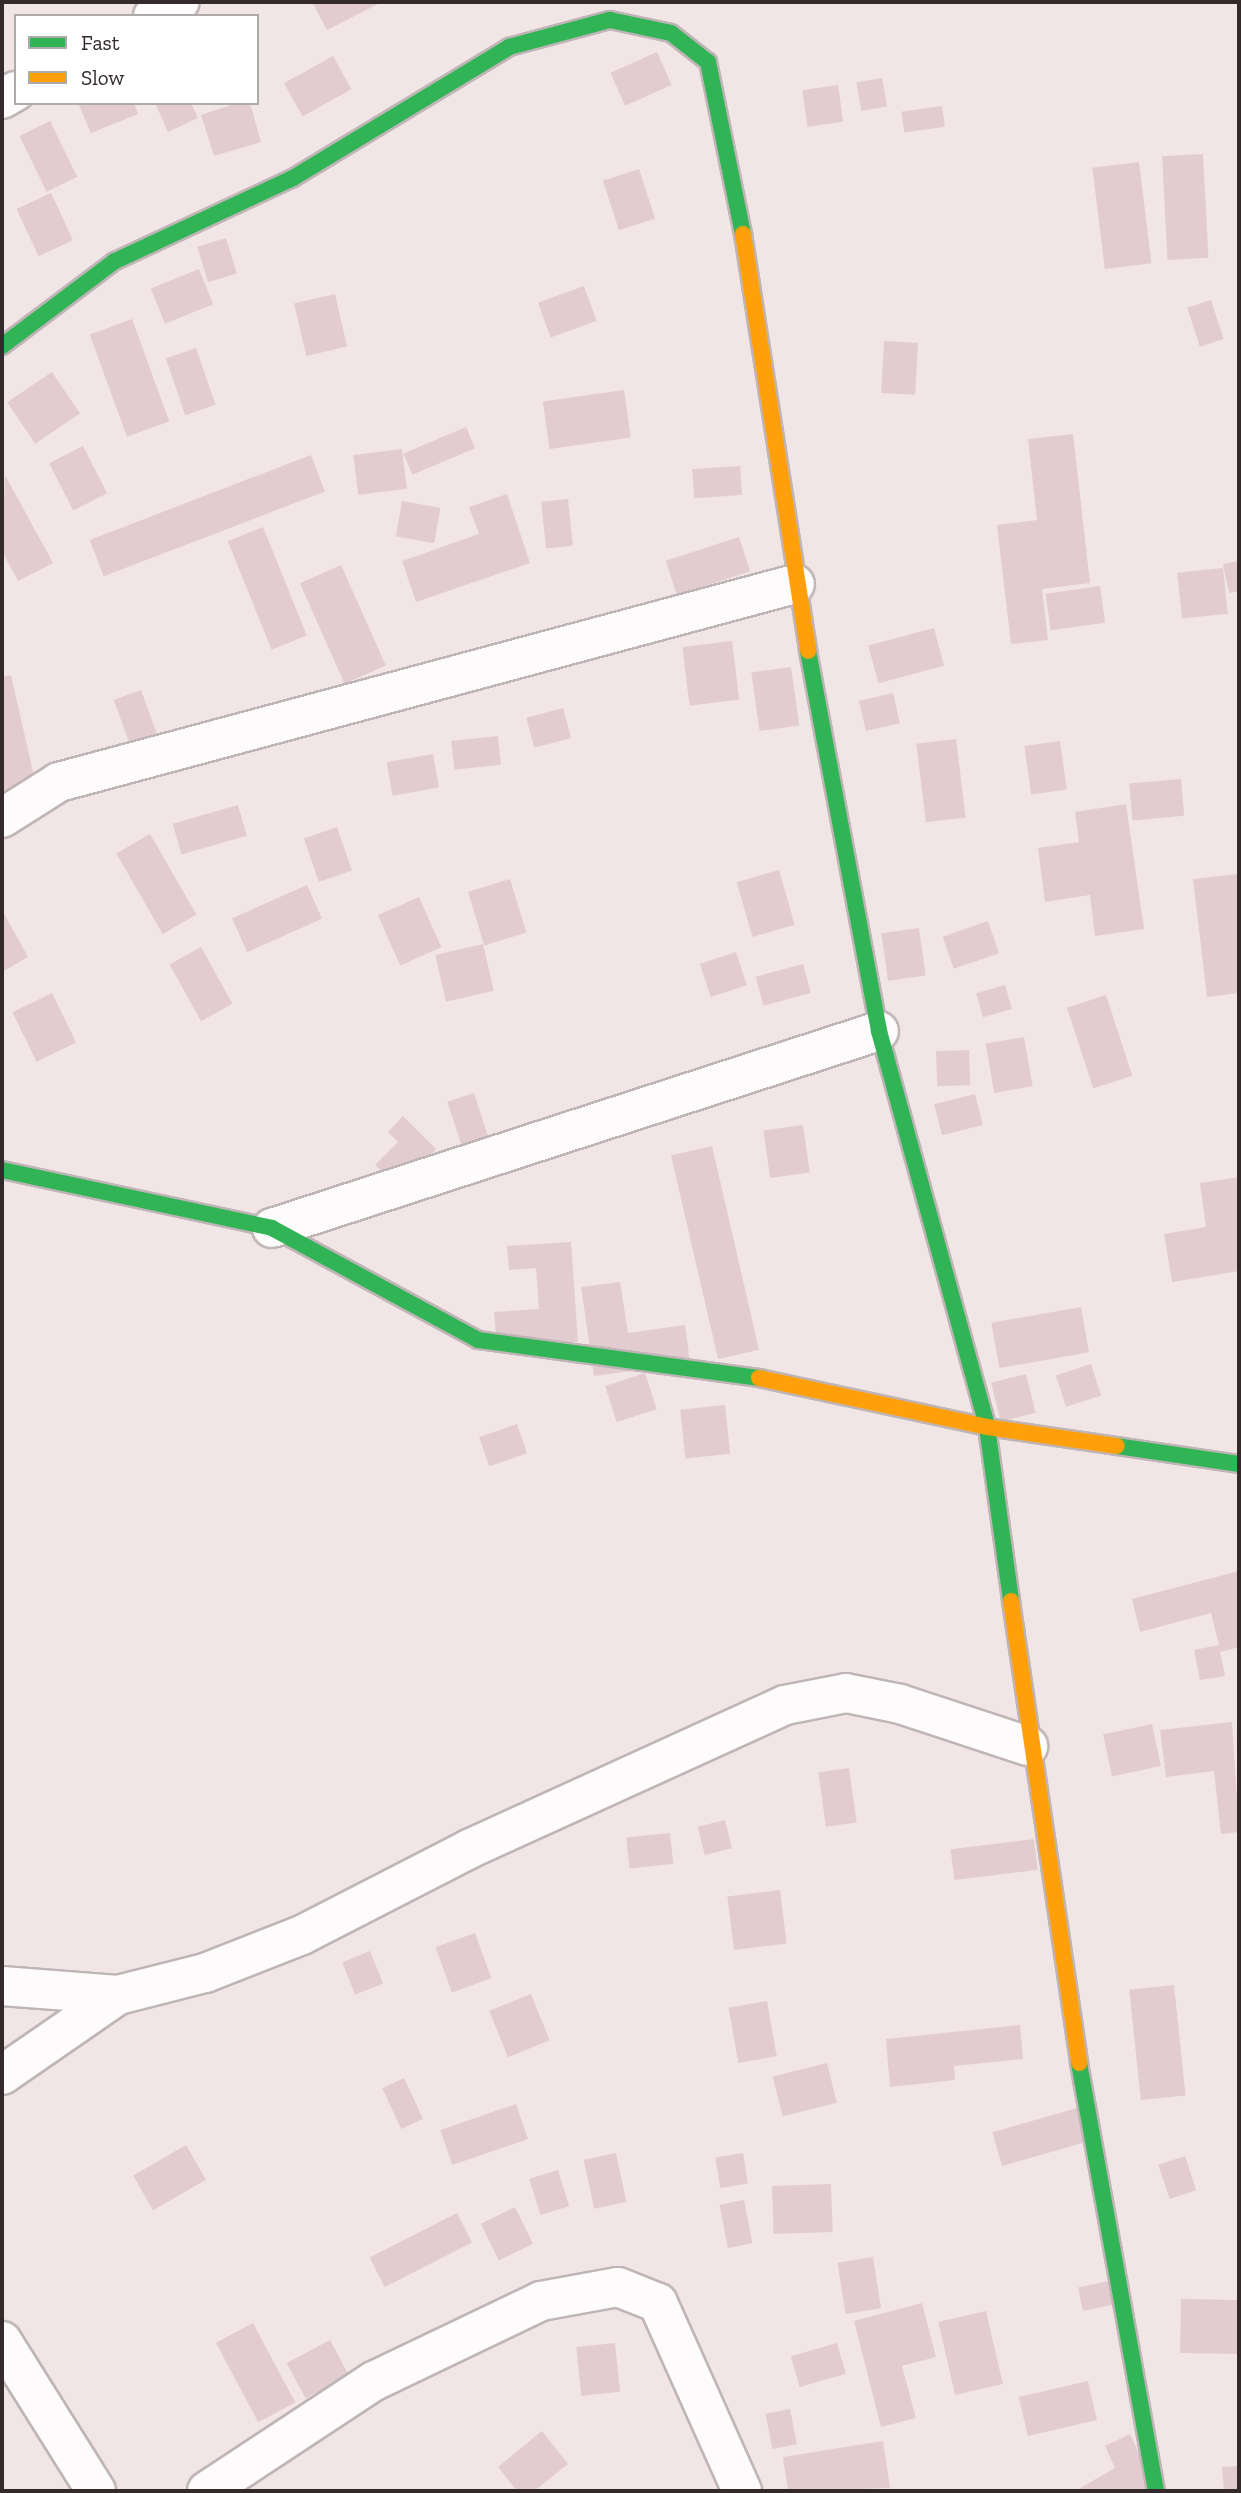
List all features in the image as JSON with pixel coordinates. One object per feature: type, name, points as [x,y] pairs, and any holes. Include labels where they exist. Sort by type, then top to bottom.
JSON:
[{"type":"street","points":[[157,14],[179,2]]},
{"type":"street","points":[[2,346],[115,261],[293,178],[509,47],[610,20],[671,33],[708,62],[734,176],[795,584],[879,1031],[987,1427],[1028,1746],[1156,2491]]},
{"type":"street","points":[[2,818],[59,782],[795,584]]},
{"type":"street","points":[[272,1228],[879,1031]]},
{"type":"street","points":[[2,1170],[272,1228],[478,1340],[801,1384],[987,1427],[1239,1464]]},
{"type":"street","points":[[2,1986],[118,1995],[205,1973],[302,1935],[469,1849],[785,1704],[846,1693],[900,1704],[1028,1746]]},
{"type":"street","points":[[2,2075],[118,1995]]},
{"type":"street","points":[[207,2491],[374,2381],[541,2301],[618,2287],[658,2303],[742,2491]]},
{"type":"street","points":[[2,2341],[96,2491]]},
{"type":"building","points":[[312,2],[382,2],[327,30]]},
{"type":"building","points":[[657,52],[672,85],[625,106],[610,73]]},
{"type":"building","points":[[333,56],[351,89],[302,116],[284,83]]},
{"type":"building","points":[[882,78],[887,107],[861,111],[856,83]]},
{"type":"building","points":[[838,85],[843,122],[807,127],[802,90]]},
{"type":"building","points":[[79,105],[135,105],[138,114],[91,133]]},
{"type":"building","points":[[156,105],[192,105],[198,118],[168,132]]},
{"type":"building","points":[[231,105],[251,105],[261,142],[214,156],[201,115]]},
{"type":"building","points":[[942,106],[945,127],[904,133],[901,112]]},
{"type":"building","points":[[50,121],[77,177],[47,192],[19,136]]},
{"type":"building","points":[[1203,154],[1208,258],[1167,260],[1162,156]]},
{"type":"building","points":[[1139,162],[1151,263],[1105,269],[1092,168]]},
{"type":"building","points":[[639,169],[655,218],[619,230],[603,181]]},
{"type":"building","points":[[51,193],[73,240],[39,256],[17,209]]},
{"type":"building","points":[[226,238],[237,273],[208,282],[197,247]]},
{"type":"building","points":[[199,269],[213,304],[165,324],[151,288]]},
{"type":"building","points":[[584,286],[597,321],[551,338],[538,303]]},
{"type":"building","points":[[335,294],[347,347],[306,356],[294,303]]},
{"type":"building","points":[[1211,300],[1224,339],[1200,347],[1187,308]]},
{"type":"building","points":[[132,319],[169,421],[127,437],[90,334]]},
{"type":"building","points":[[884,341],[918,343],[915,395],[881,393]]},
{"type":"building","points":[[196,348],[216,405],[185,415],[166,358]]},
{"type":"building","points":[[52,372],[80,413],[35,444],[7,402]]},
{"type":"building","points":[[624,390],[631,438],[549,449],[543,401]]},
{"type":"building","points":[[466,427],[475,448],[412,475],[403,454]]},
{"type":"building","points":[[1073,434],[1090,583],[1042,589],[1048,640],[1011,644],[997,525],[1037,520],[1028,439]]},
{"type":"building","points":[[83,446],[107,493],[73,510],[49,463]]},
{"type":"building","points":[[402,449],[407,489],[358,495],[353,455]]},
{"type":"building","points":[[311,455],[325,491],[104,576],[90,540]]},
{"type":"building","points":[[740,466],[742,495],[694,498],[692,469]]},
{"type":"building","points":[[5,475],[53,563],[18,581],[2,551]]},
{"type":"building","points":[[507,494],[530,563],[416,602],[402,561],[479,534],[469,507]]},
{"type":"building","points":[[568,499],[573,546],[546,549],[541,502]]},
{"type":"building","points":[[402,501],[440,508],[434,543],[396,536]]},
{"type":"building","points":[[263,527],[307,635],[272,650],[228,541]]},
{"type":"building","points":[[739,537],[750,571],[677,595],[666,561]]},
{"type":"building","points":[[1239,561],[1239,591],[1229,593],[1223,564]]},
{"type":"building","points":[[341,565],[386,665],[345,684],[300,583]]},
{"type":"building","points":[[1223,568],[1228,614],[1182,619],[1177,573]]},
{"type":"building","points":[[1100,586],[1105,623],[1051,630],[1046,594]]},
{"type":"building","points":[[934,628],[944,666],[878,683],[868,646]]},
{"type":"building","points":[[732,641],[739,700],[690,706],[682,647]]},
{"type":"building","points":[[791,667],[799,725],[760,731],[751,673]]},
{"type":"building","points":[[11,675],[36,785],[2,794],[2,677]]},
{"type":"building","points":[[141,690],[157,735],[130,745],[114,700]]},
{"type":"building","points":[[893,693],[900,723],[866,731],[859,701]]},
{"type":"building","points":[[563,708],[571,738],[534,748],[526,718]]},
{"type":"building","points":[[498,736],[501,765],[454,770],[451,741]]},
{"type":"building","points":[[956,739],[966,817],[926,822],[916,744]]},
{"type":"building","points":[[1060,741],[1067,790],[1031,795],[1024,746]]},
{"type":"building","points":[[433,754],[439,787],[393,796],[387,762]]},
{"type":"building","points":[[1181,779],[1184,816],[1132,820],[1129,784]]},
{"type":"building","points":[[1126,804],[1144,929],[1095,936],[1090,895],[1045,902],[1038,848],[1079,842],[1075,812]]},
{"type":"building","points":[[238,805],[247,836],[181,855],[173,824]]},
{"type":"building","points":[[337,827],[352,870],[319,882],[304,838]]},
{"type":"building","points":[[150,834],[196,915],[163,934],[116,854]]},
{"type":"building","points":[[779,870],[795,925],[752,937],[737,882]]},
{"type":"building","points":[[1239,874],[1239,993],[1207,997],[1193,879]]},
{"type":"building","points":[[510,879],[526,933],[484,945],[468,892]]},
{"type":"building","points":[[307,885],[322,919],[247,952],[232,918]]},
{"type":"building","points":[[419,897],[441,947],[400,966],[378,915]]},
{"type":"building","points":[[2,910],[28,957],[2,972]]},
{"type":"building","points":[[988,921],[999,953],[954,969],[943,937]]},
{"type":"building","points":[[919,928],[926,976],[888,981],[881,933]]},
{"type":"building","points":[[483,944],[494,991],[446,1002],[435,955]]},
{"type":"building","points":[[201,947],[233,1004],[201,1021],[170,964]]},
{"type":"building","points":[[736,952],[747,985],[711,997],[700,964]]},
{"type":"building","points":[[803,964],[811,993],[763,1006],[756,977]]},
{"type":"building","points":[[1005,985],[1012,1009],[983,1017],[976,993]]},
{"type":"building","points":[[52,993],[76,1042],[37,1062],[12,1012]]},
{"type":"building","points":[[1106,995],[1132,1076],[1093,1089],[1067,1008]]},
{"type":"building","points":[[1024,1037],[1033,1086],[994,1093],[986,1044]]},
{"type":"building","points":[[969,1050],[970,1085],[937,1086],[936,1051]]},
{"type":"building","points":[[474,1093],[492,1147],[465,1156],[447,1102]]},
{"type":"building","points":[[975,1094],[983,1125],[942,1135],[934,1104]]},
{"type":"building","points":[[403,1116],[436,1149],[399,1188],[375,1165],[398,1142],[388,1132]]},
{"type":"building","points":[[803,1125],[810,1173],[770,1178],[763,1131]]},
{"type":"building","points":[[712,1146],[759,1350],[718,1359],[671,1155]]},
{"type":"building","points":[[1239,1177],[1239,1271],[1172,1282],[1164,1234],[1206,1227],[1200,1183]]},
{"type":"building","points":[[571,1242],[578,1342],[497,1347],[494,1312],[539,1309],[536,1268],[509,1270],[507,1246]]},
{"type":"building","points":[[620,1282],[628,1333],[685,1325],[690,1363],[594,1376],[581,1287]]},
{"type":"building","points":[[1081,1307],[1089,1352],[999,1368],[991,1323]]},
{"type":"building","points":[[1091,1364],[1101,1395],[1066,1407],[1056,1375]]},
{"type":"building","points":[[645,1373],[657,1409],[617,1422],[605,1386]]},
{"type":"building","points":[[1026,1374],[1036,1413],[1001,1422],[991,1383]]},
{"type":"building","points":[[725,1405],[730,1454],[685,1458],[680,1410]]},
{"type":"building","points":[[517,1424],[527,1453],[489,1466],[479,1437]]},
{"type":"building","points":[[1239,1571],[1239,1647],[1220,1652],[1225,1676],[1200,1680],[1194,1650],[1219,1645],[1211,1613],[1140,1632],[1132,1599]]},
{"type":"building","points":[[1232,1722],[1239,1832],[1221,1834],[1214,1771],[1166,1777],[1160,1730]]},
{"type":"building","points":[[1152,1724],[1161,1766],[1112,1776],[1103,1734]]},
{"type":"building","points":[[849,1768],[857,1822],[826,1827],[818,1772]]},
{"type":"building","points":[[725,1820],[732,1848],[705,1855],[698,1827]]},
{"type":"building","points":[[670,1833],[673,1864],[629,1868],[626,1838]]},
{"type":"building","points":[[1034,1839],[1038,1870],[954,1880],[951,1849]]},
{"type":"building","points":[[780,1890],[787,1944],[734,1950],[727,1896]]},
{"type":"building","points":[[475,1933],[491,1978],[452,1992],[436,1947]]},
{"type":"building","points":[[370,1951],[383,1983],[355,1995],[342,1962]]},
{"type":"building","points":[[1174,1985],[1186,2095],[1141,2100],[1129,1990]]},
{"type":"building","points":[[531,1994],[550,2040],[508,2057],[489,2011]]},
{"type":"building","points":[[767,2001],[777,2056],[738,2063],[729,2008]]},
{"type":"building","points":[[1020,2025],[1023,2059],[954,2066],[955,2080],[890,2087],[886,2039]]},
{"type":"building","points":[[827,2063],[837,2103],[783,2116],[773,2077]]},
{"type":"building","points":[[404,2078],[423,2119],[401,2129],[382,2088]]},
{"type":"building","points":[[516,2104],[528,2139],[452,2165],[440,2130]]},
{"type":"building","points":[[1077,2108],[1087,2142],[1002,2166],[992,2132]]},
{"type":"building","points":[[186,2145],[206,2180],[153,2210],[133,2176]]},
{"type":"building","points":[[616,2153],[626,2202],[594,2209],[584,2160]]},
{"type":"building","points":[[743,2153],[748,2184],[720,2188],[715,2157]]},
{"type":"building","points":[[1185,2156],[1196,2190],[1169,2199],[1158,2165]]},
{"type":"building","points":[[558,2170],[569,2206],[540,2215],[529,2179]]},
{"type":"building","points":[[831,2184],[833,2232],[774,2234],[772,2186]]},
{"type":"building","points":[[744,2200],[752,2243],[728,2248],[719,2205]]},
{"type":"building","points":[[515,2207],[533,2244],[499,2261],[481,2224]]},
{"type":"building","points":[[457,2213],[472,2242],[385,2287],[370,2257]]},
{"type":"building","points":[[873,2257],[881,2308],[846,2314],[837,2263]]},
{"type":"building","points":[[1123,2278],[1128,2301],[1083,2311],[1078,2288]]},
{"type":"building","points":[[1181,2299],[1239,2300],[1238,2354],[1180,2353]]},
{"type":"building","points":[[922,2303],[936,2357],[902,2366],[916,2418],[881,2427],[854,2321]]},
{"type":"building","points":[[986,2311],[1003,2384],[955,2395],[938,2322]]},
{"type":"building","points":[[253,2323],[295,2402],[258,2422],[216,2343]]},
{"type":"building","points":[[330,2340],[349,2375],[306,2398],[287,2363]]},
{"type":"building","points":[[615,2343],[620,2392],[581,2396],[576,2347]]},
{"type":"building","points":[[837,2343],[846,2374],[800,2387],[791,2356]]},
{"type":"building","points":[[1088,2381],[1097,2420],[1028,2436],[1019,2397]]},
{"type":"building","points":[[790,2409],[797,2444],[772,2449],[765,2414]]},
{"type":"building","points":[[542,2431],[568,2464],[534,2491],[517,2491],[498,2467]]},
{"type":"building","points":[[1130,2434],[1156,2491],[1075,2491],[1115,2468],[1105,2446]]},
{"type":"building","points":[[883,2441],[890,2488],[788,2491],[783,2457]]},
{"type":"building","points":[[1239,2466],[1239,2491],[1224,2491],[1222,2467]]},
{"type":"traffic: fast","points":[[2,346],[115,261],[293,178],[509,47],[610,20],[671,33],[708,62],[743,234]]},
{"type":"traffic: fast","points":[[808,651],[879,1031],[987,1427],[1011,1601]]},
{"type":"traffic: fast","points":[[2,1170],[272,1228],[478,1340],[759,1378]]},
{"type":"traffic: fast","points":[[1117,1446],[1239,1464]]},
{"type":"traffic: fast","points":[[1079,2063],[1156,2491]]},
{"type":"traffic: slow","points":[[743,234],[808,651]]},
{"type":"traffic: slow","points":[[759,1378],[987,1427],[1117,1446]]},
{"type":"traffic: slow","points":[[1011,1601],[1079,2063]]}]
